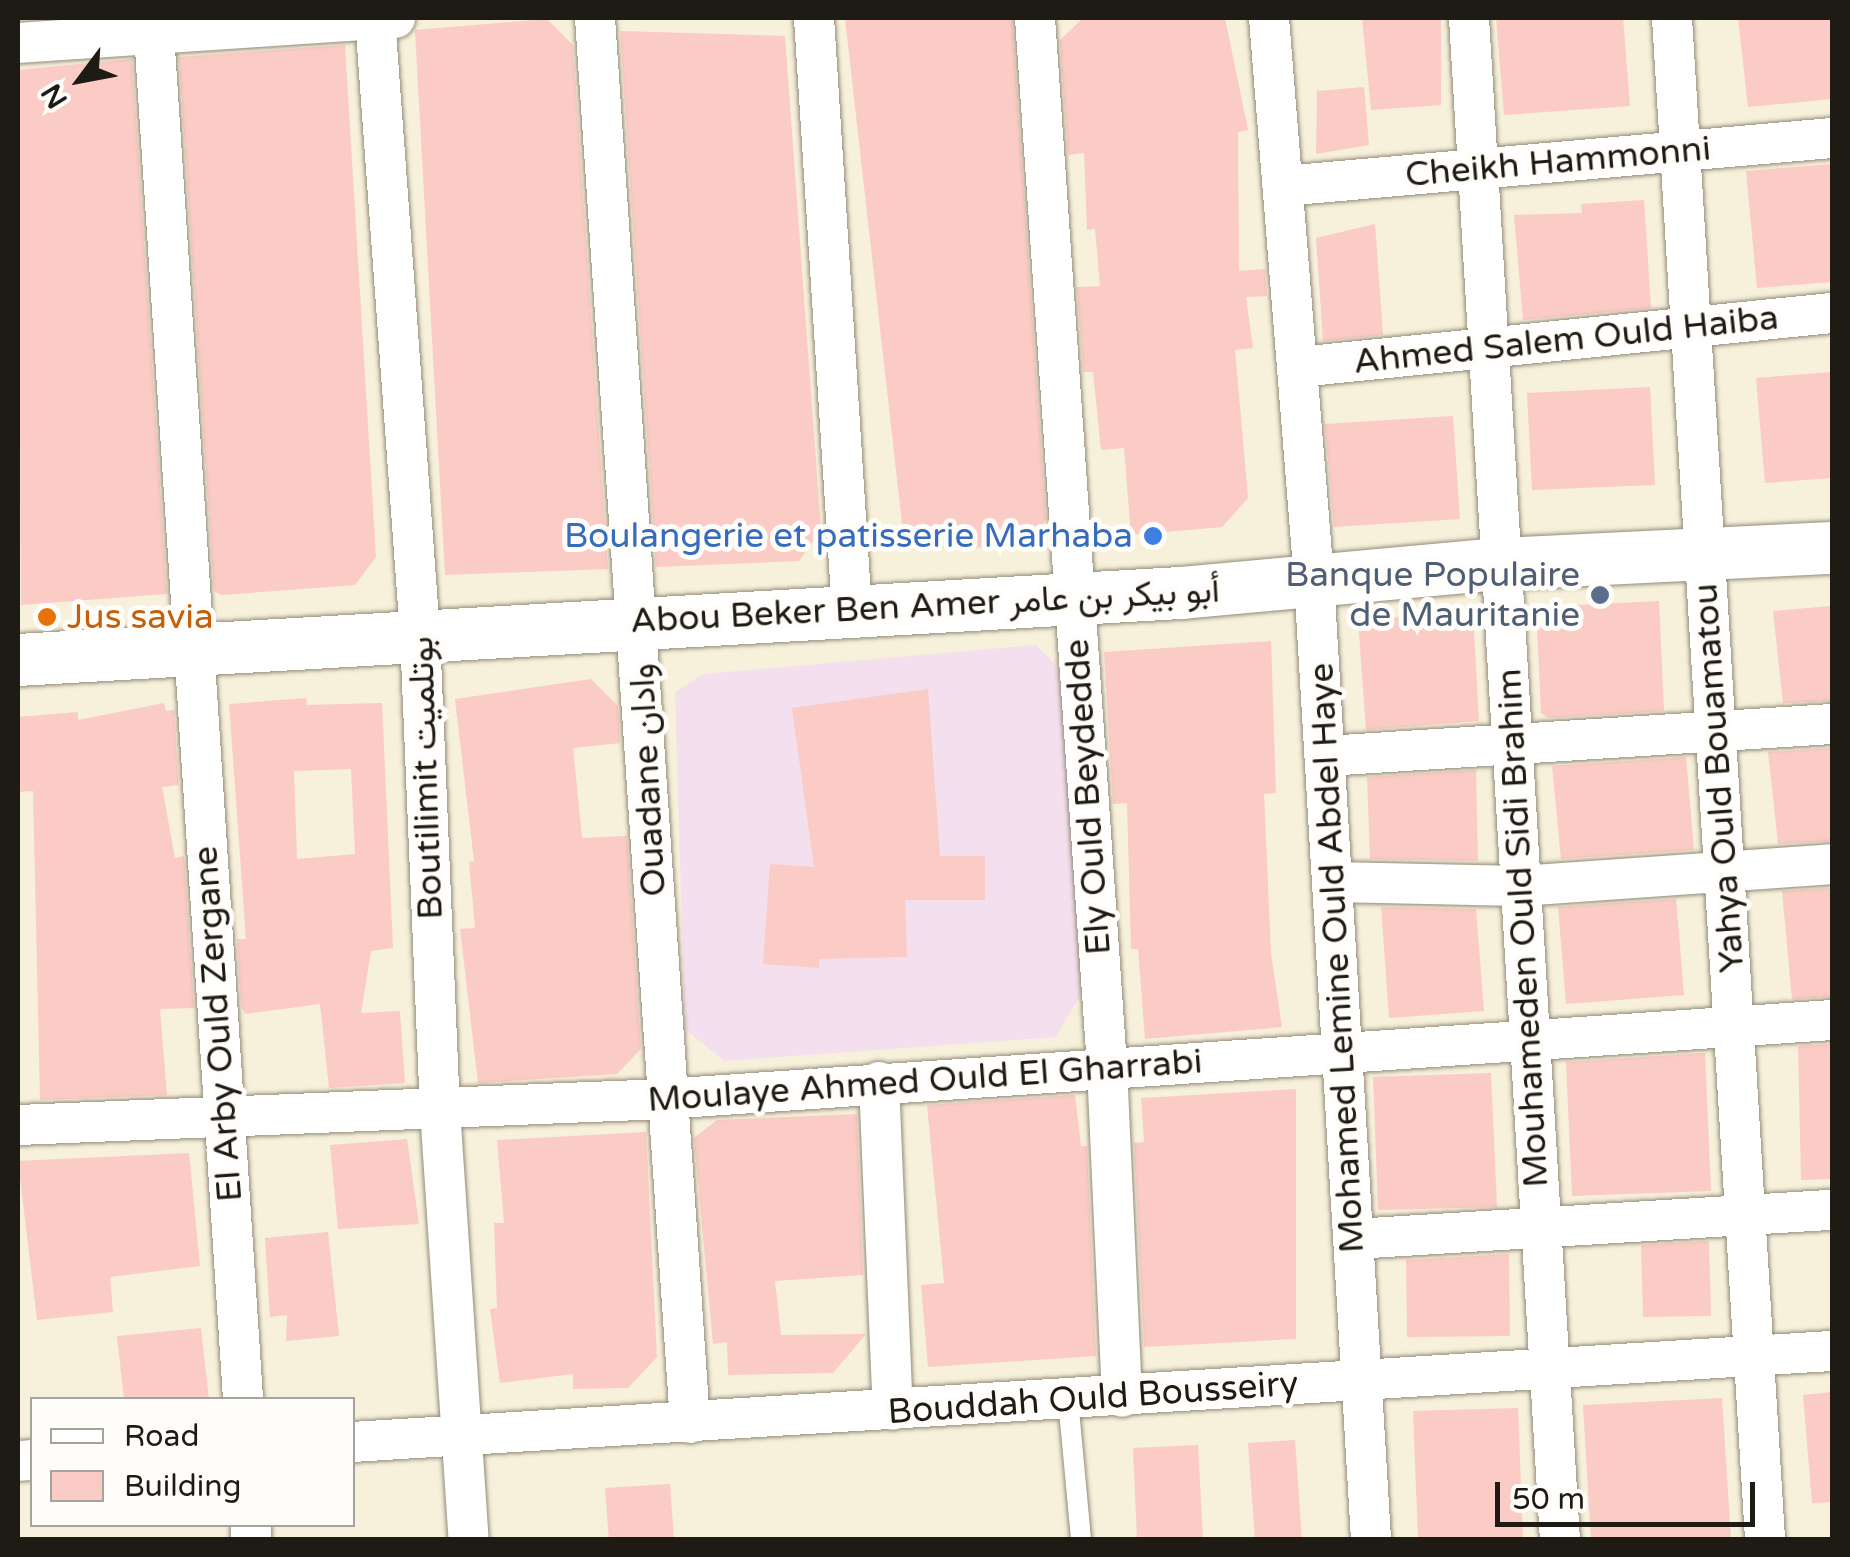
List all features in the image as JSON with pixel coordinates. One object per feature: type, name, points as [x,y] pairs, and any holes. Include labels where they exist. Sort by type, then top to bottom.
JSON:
[{"type":"street","name":"Boutilimit بوتلميت","points":[[375,18],[420,634],[440,1109],[469,1540]]},
{"type":"street","points":[[18,43],[154,26],[395,18]]},
{"type":"street","name":"Ouadane وادان","points":[[594,18],[638,623],[664,1099],[690,1423]]},
{"type":"street","points":[[814,18],[852,612]]},
{"type":"street","name":"Ely Ould Beydedde","points":[[1034,18],[1106,1067],[1122,1396]]},
{"type":"street","name":"Mohamed Lemine Ould Abdel Haye","points":[[1269,18],[1299,367],[1326,756],[1371,1540]]},
{"type":"street","name":"Mouhameden Ould Sidi Brahim","points":[[1469,18],[1560,1540]]},
{"type":"street","name":"Yahya Ould Bouamatou","points":[[1672,18],[1716,731],[1729,870],[1734,1027],[1764,1540]]},
{"type":"street","name":"El Arby Ould Zergane","points":[[154,26],[243,1397]]},
{"type":"street","name":"Cheikh Hammonni","points":[[1282,186],[1832,138]]},
{"type":"street","name":"Ahmed Salem Ould Haiba","points":[[1299,367],[1832,313]]},
{"type":"street","name":"Abou Beker Ben Amer أبو بيكر بن عامر","points":[[18,660],[1074,599],[1502,564],[1832,548]]},
{"type":"street","points":[[1326,756],[1832,724]]},
{"type":"street","points":[[1333,882],[1520,886],[1832,864]]},
{"type":"street","name":"Moulaye Ahmed Ould El Gharrabi","points":[[18,1125],[664,1099],[1832,1020]]},
{"type":"street","points":[[879,1082],[893,1410]]},
{"type":"street","points":[[1354,1239],[1832,1210]]},
{"type":"street","name":"Bouddah Ould Bousseiry","points":[[355,1442],[1832,1351]]},
{"type":"lane","points":[[1068,1399],[1078,1539]]},
{"type":"shaded area","points":[[1036,645],[1061,671],[1082,992],[1056,1037],[724,1061],[685,1029],[675,692],[704,674]]},
{"type":"building","points":[[845,18],[1012,18],[1046,520],[1028,546],[905,550]]},
{"type":"building","points":[[1083,18],[1225,18],[1248,130],[1238,132],[1239,271],[1265,269],[1267,296],[1246,297],[1253,348],[1235,350],[1248,498],[1222,527],[1131,535],[1124,448],[1101,450],[1093,372],[1083,372],[1077,287],[1100,286],[1095,229],[1087,230],[1084,153],[1068,155],[1060,40]]},
{"type":"building","points":[[1362,18],[1441,18],[1441,105],[1371,110]]},
{"type":"building","points":[[1496,18],[1623,18],[1630,106],[1504,115]]},
{"type":"building","points":[[1738,18],[1832,18],[1832,99],[1748,107]]},
{"type":"building","points":[[547,19],[573,45],[608,569],[445,575],[415,30]]},
{"type":"building","points":[[620,31],[785,36],[821,530],[799,561],[656,567]]},
{"type":"building","points":[[345,45],[376,557],[355,585],[221,595],[214,591],[179,57]]},
{"type":"building","points":[[132,59],[167,594],[21,605],[18,70]]},
{"type":"building","points":[[1364,87],[1369,145],[1316,154],[1317,91]]},
{"type":"building","points":[[1832,164],[1832,282],[1757,288],[1746,171]]},
{"type":"building","points":[[1644,200],[1651,308],[1523,320],[1514,215],[1582,213],[1581,204]]},
{"type":"building","points":[[1375,224],[1383,335],[1323,341],[1316,238]]},
{"type":"building","points":[[1832,372],[1832,478],[1765,483],[1756,378]]},
{"type":"building","points":[[1650,387],[1655,485],[1532,490],[1527,393]]},
{"type":"building","points":[[1453,416],[1460,519],[1334,527],[1325,424]]},
{"type":"building","points":[[1659,601],[1664,711],[1548,718],[1541,713],[1536,607]]},
{"type":"building","points":[[1832,606],[1832,701],[1783,703],[1773,611]]},
{"type":"building","points":[[1473,613],[1479,721],[1366,730],[1358,619]]},
{"type":"building","points":[[1271,641],[1276,793],[1264,794],[1271,954],[1282,1027],[1145,1039],[1138,949],[1131,949],[1127,803],[1113,804],[1104,652]]},
{"type":"building","points":[[591,679],[618,706],[620,743],[573,748],[582,838],[627,836],[641,1049],[617,1074],[478,1083],[460,929],[475,928],[469,862],[474,861],[455,699]]},
{"type":"building","points":[[928,689],[940,856],[985,856],[985,900],[905,900],[907,957],[819,959],[819,968],[763,964],[770,864],[814,867],[792,708]]},
{"type":"building","points":[[306,698],[307,705],[382,703],[393,948],[371,951],[361,1013],[400,1011],[405,1083],[329,1088],[320,1004],[245,1014],[241,1006],[237,939],[246,939],[229,704]],"holes":[[[351,769],[355,854],[297,859],[294,771]]]},
{"type":"building","points":[[164,703],[166,711],[174,710],[179,785],[162,787],[175,858],[184,856],[194,1008],[160,1009],[167,1095],[40,1100],[33,791],[18,792],[18,717],[78,712],[78,720]]},
{"type":"building","points":[[1832,748],[1832,841],[1778,844],[1768,752]]},
{"type":"building","points":[[1686,757],[1694,850],[1561,859],[1552,766]]},
{"type":"building","points":[[1476,770],[1478,861],[1370,859],[1367,777]]},
{"type":"building","points":[[1832,888],[1832,997],[1792,999],[1782,891]]},
{"type":"building","points":[[1676,899],[1684,995],[1566,1004],[1558,907]]},
{"type":"building","points":[[1381,907],[1476,909],[1484,1011],[1389,1018]]},
{"type":"building","points":[[1832,1044],[1832,1179],[1801,1180],[1798,1046]]},
{"type":"building","points":[[1705,1053],[1711,1191],[1572,1196],[1566,1062]]},
{"type":"building","points":[[1491,1073],[1497,1207],[1378,1210],[1373,1077]]},
{"type":"building","points":[[1296,1089],[1296,1339],[1144,1347],[1134,1143],[1144,1142],[1141,1098]]},
{"type":"building","points":[[1075,1095],[1081,1146],[1087,1146],[1096,1356],[928,1367],[921,1285],[944,1283],[927,1105]]},
{"type":"building","points":[[857,1114],[863,1275],[775,1281],[781,1335],[866,1334],[833,1373],[728,1375],[727,1342],[713,1344],[694,1138],[717,1120]]},
{"type":"building","points":[[646,1132],[657,1357],[628,1388],[573,1389],[573,1374],[500,1383],[490,1309],[497,1308],[494,1223],[504,1223],[497,1140]]},
{"type":"building","points":[[407,1139],[419,1224],[338,1229],[330,1145]]},
{"type":"building","points":[[189,1153],[200,1266],[110,1277],[113,1312],[37,1320],[18,1161]]},
{"type":"building","points":[[328,1232],[339,1336],[286,1341],[287,1315],[270,1317],[265,1238]]},
{"type":"building","points":[[1709,1241],[1711,1316],[1643,1317],[1641,1245]]},
{"type":"building","points":[[1509,1254],[1510,1336],[1407,1337],[1406,1260]]},
{"type":"building","points":[[201,1328],[209,1397],[124,1397],[117,1336]]},
{"type":"building","points":[[1832,1392],[1832,1502],[1812,1503],[1803,1395]]},
{"type":"building","points":[[1722,1398],[1731,1540],[1591,1540],[1583,1405]]},
{"type":"building","points":[[1518,1408],[1523,1540],[1418,1540],[1413,1411]]},
{"type":"building","points":[[1295,1440],[1302,1540],[1255,1540],[1248,1443]]},
{"type":"building","points":[[1198,1445],[1203,1540],[1137,1540],[1133,1448]]},
{"type":"building","points":[[670,1484],[674,1540],[609,1540],[605,1488]]},
{"type":"place","name":"Boulangerie et patisserie Marhaba","points":[[1153,536]]},
{"type":"place","name":"Banque Populaire de Mauritanie","points":[[1600,595]]},
{"type":"place","name":"Jus savia","points":[[47,617]]}]
